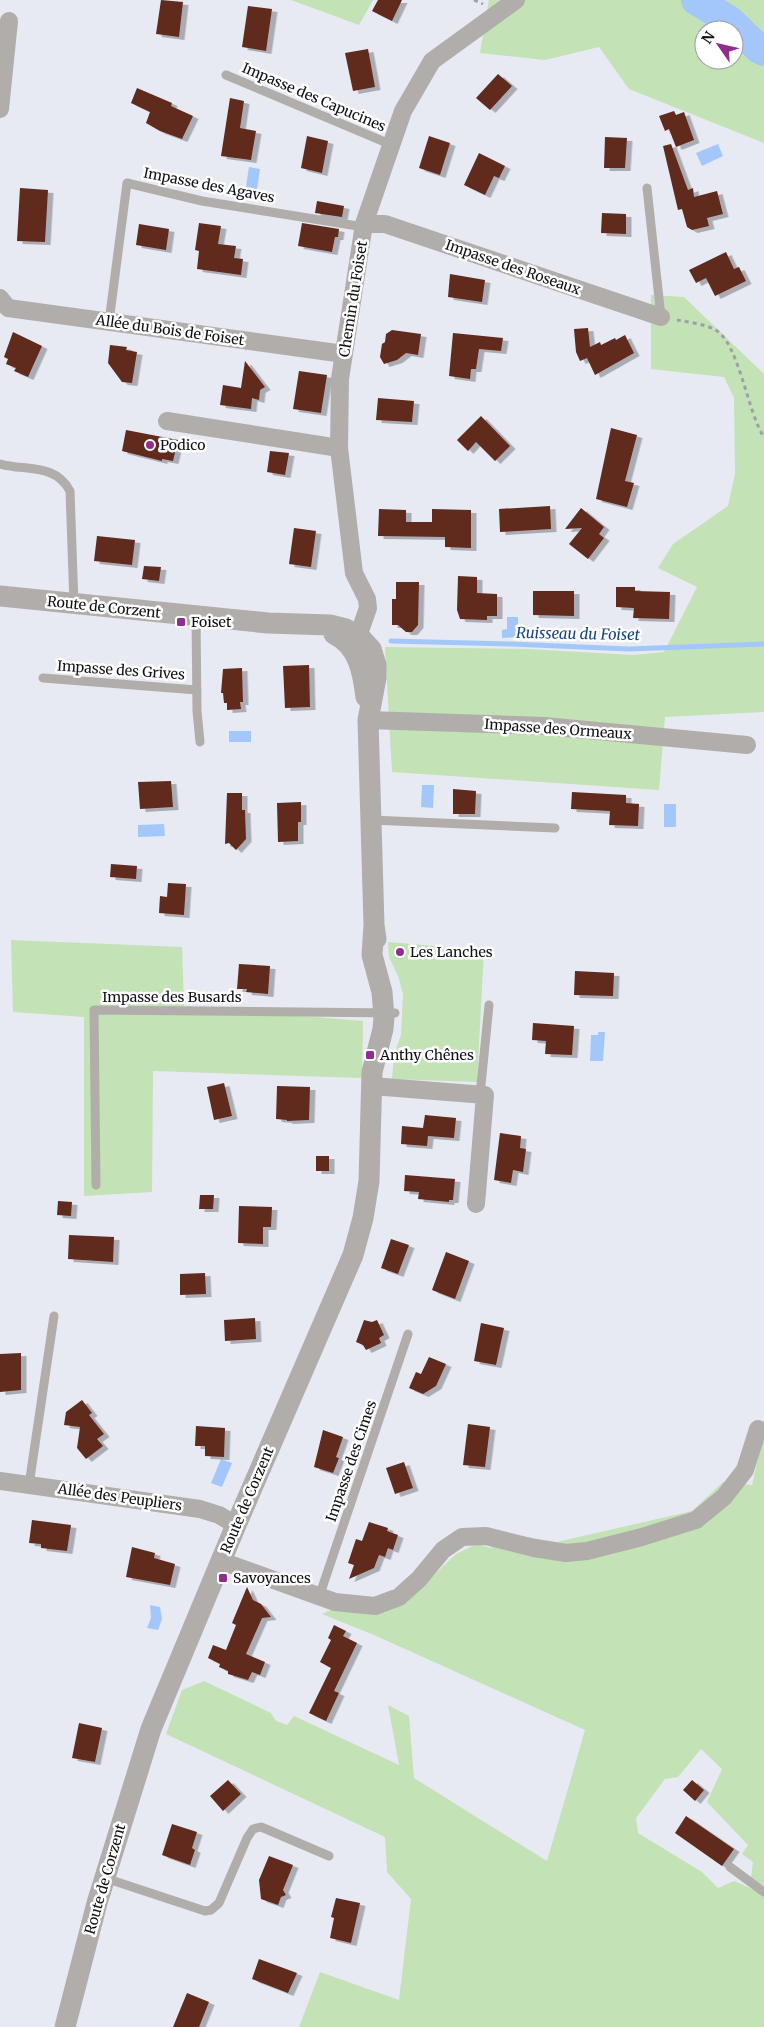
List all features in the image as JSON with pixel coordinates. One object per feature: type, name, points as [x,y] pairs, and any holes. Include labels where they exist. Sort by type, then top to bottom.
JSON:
[{"type":"street","name":"Chemin du Foiset","points":[[352,639],[365,619],[368,603],[354,573],[339,448],[340,379],[364,226],[403,111],[432,61],[516,0]]},
{"type":"street","points":[[0,109],[10,21]]},
{"type":"street","name":"Impasse des Roseaux","points":[[364,226],[385,224],[662,317]]},
{"type":"street","name":"Allée du Bois de Foiset","points":[[0,298],[8,308],[344,354]]},
{"type":"street","points":[[166,421],[339,448]]},
{"type":"street","name":"Route de Corzent","points":[[0,596],[268,623],[330,625],[346,629],[352,639],[371,649],[376,665],[376,678],[368,720],[374,925],[372,955],[389,1013],[372,1066],[369,1181],[363,1218],[353,1255],[236,1525],[151,1729],[104,1878],[65,2027]]},
{"type":"street","name":"Impasse des Ormeaux","points":[[368,720],[544,726],[747,745]]},
{"type":"street","points":[[372,1086],[485,1095],[476,1204]]},
{"type":"street","points":[[221,1561],[334,1602],[375,1606],[399,1597],[419,1579],[443,1550],[462,1537],[486,1536],[534,1548],[566,1553],[588,1551],[696,1520],[724,1497],[746,1470],[758,1429]]},
{"type":"street","name":"Allée des Peupliers","points":[[0,1481],[200,1509],[219,1515],[236,1525]]},
{"type":"lane","name":"Impasse des Capucines","points":[[226,76],[392,145]]},
{"type":"lane","name":"Impasse des Agaves","points":[[109,322],[127,183],[202,201],[364,226]]},
{"type":"lane","points":[[647,188],[662,317]]},
{"type":"lane","points":[[0,464],[51,472],[65,481],[70,491],[74,604]]},
{"type":"lane","points":[[196,616],[197,711],[200,742]]},
{"type":"lane","name":"Impasse des Grives","points":[[43,678],[197,690]]},
{"type":"lane","points":[[371,820],[554,828]]},
{"type":"lane","points":[[480,1095],[489,1005]]},
{"type":"lane","name":"Impasse des Busards","points":[[96,1185],[94,1010],[389,1013]]},
{"type":"lane","points":[[29,1485],[54,1316]]},
{"type":"lane","name":"Impasse des Cimes","points":[[319,1597],[408,1334]]},
{"type":"lane","points":[[104,1878],[205,1911],[219,1903],[247,1838],[253,1829],[261,1827],[329,1856]]},
{"type":"lane","points":[[730,1868],[764,1892]]},
{"type":"path","points":[[662,317],[703,325],[716,330],[726,339],[732,351],[754,419],[764,437]]},
{"type":"green space","points":[[291,0],[373,0],[359,25]]},
{"type":"green space","points":[[489,0],[764,0],[764,143],[629,89],[599,47],[545,60],[480,53]]},
{"type":"green space","points":[[651,295],[684,297],[764,374],[764,712],[665,717],[659,790],[392,772],[385,647],[527,649],[633,655],[664,652],[697,587],[658,568],[673,544],[728,506],[735,474],[734,398],[724,377],[651,369]]},
{"type":"green space","points":[[11,940],[182,947],[184,1006],[363,1021],[362,1078],[153,1071],[152,1192],[84,1196],[84,1017],[13,1012]]},
{"type":"green space","points":[[388,942],[484,950],[477,1082],[392,1079],[394,1055],[401,1035],[403,994],[398,976],[389,957]]},
{"type":"green space","points":[[764,1433],[764,1886],[751,1877],[753,1862],[742,1854],[748,1845],[707,1802],[722,1769],[701,1749],[678,1777],[665,1779],[636,1818],[638,1833],[702,1872],[718,1888],[734,1881],[764,1894],[764,2027],[299,2027],[320,1972],[399,2000],[411,1899],[387,1872],[385,1837],[166,1734],[182,1690],[204,1681],[271,1713],[276,1721],[287,1725],[294,1716],[399,1765],[388,1705],[409,1716],[414,1778],[547,1861],[585,1730],[374,1635],[322,1614],[337,1607],[411,1597],[456,1554],[477,1544],[491,1548],[502,1533],[557,1542],[692,1511],[723,1482],[752,1485]]},
{"type":"water","points":[[718,144],[723,156],[702,166],[696,153]]},
{"type":"water","points":[[249,167],[260,169],[256,195],[245,193]]},
{"type":"water","points":[[507,617],[518,617],[518,637],[502,638],[502,630],[507,629]]},
{"type":"water","points":[[229,731],[251,731],[251,742],[229,742]]},
{"type":"water","points":[[422,785],[434,785],[433,808],[421,807]]},
{"type":"water","points":[[664,804],[676,804],[676,827],[664,827]]},
{"type":"water","points":[[164,824],[165,836],[138,837],[138,825]]},
{"type":"water","points":[[598,1032],[605,1032],[603,1061],[590,1061],[591,1035],[598,1035]]},
{"type":"water","points":[[221,1459],[232,1463],[222,1487],[211,1483]]},
{"type":"water","points":[[150,1605],[160,1607],[162,1619],[158,1630],[147,1628],[151,1618]]},
{"type":"building","points":[[161,0],[183,2],[179,37],[156,34]]},
{"type":"building","points":[[378,0],[402,0],[392,21],[372,11]]},
{"type":"building","points":[[248,6],[272,9],[266,51],[242,47]]},
{"type":"building","points":[[368,49],[375,87],[353,91],[345,53]]},
{"type":"building","points":[[498,74],[512,86],[490,110],[476,98]]},
{"type":"building","points":[[137,88],[172,103],[171,106],[193,116],[182,139],[160,131],[146,123],[150,112],[131,103]]},
{"type":"building","points":[[230,98],[244,101],[240,128],[256,131],[251,160],[221,156]]},
{"type":"building","points":[[674,111],[676,115],[684,112],[694,140],[676,147],[669,129],[665,131],[659,116]]},
{"type":"building","points":[[307,136],[328,141],[322,173],[301,168]]},
{"type":"building","points":[[429,136],[450,143],[440,175],[419,168]]},
{"type":"building","points":[[605,137],[627,138],[625,168],[604,168]]},
{"type":"building","points":[[671,144],[688,190],[693,188],[694,197],[717,191],[723,214],[707,218],[709,226],[692,230],[687,227],[682,209],[678,210],[663,146]]},
{"type":"building","points":[[479,153],[505,166],[499,178],[494,176],[485,195],[464,185]]},
{"type":"building","points":[[20,188],[48,190],[45,242],[17,241]]},
{"type":"building","points":[[317,201],[344,206],[342,217],[315,213]]},
{"type":"building","points":[[602,213],[626,214],[626,234],[601,233]]},
{"type":"building","points":[[199,223],[221,226],[218,244],[236,246],[234,258],[243,259],[241,275],[197,269],[199,251],[195,250]]},
{"type":"building","points":[[302,223],[339,229],[332,252],[298,246]]},
{"type":"building","points":[[139,224],[169,229],[166,250],[136,245]]},
{"type":"building","points":[[726,252],[734,269],[739,267],[746,281],[715,296],[706,278],[696,283],[689,270]]},
{"type":"building","points":[[450,274],[485,280],[482,302],[448,297]]},
{"type":"building","points":[[588,328],[590,347],[600,342],[601,345],[615,338],[616,340],[625,335],[634,353],[595,375],[587,358],[580,361],[576,352],[574,329]]},
{"type":"building","points":[[392,330],[421,334],[418,355],[406,353],[397,360],[384,364],[380,357],[382,344],[385,342],[386,334]]},
{"type":"building","points":[[13,332],[42,346],[28,377],[14,371],[16,368],[6,364],[8,359],[4,357]]},
{"type":"building","points":[[453,333],[503,338],[501,351],[479,349],[476,369],[471,369],[470,379],[449,376]]},
{"type":"building","points":[[110,345],[127,347],[126,350],[137,352],[132,383],[122,382],[108,363]]},
{"type":"building","points":[[245,361],[265,387],[260,390],[259,400],[252,398],[251,409],[220,405],[223,385],[241,388]]},
{"type":"building","points":[[299,371],[327,375],[321,413],[293,409]]},
{"type":"building","points":[[378,398],[414,401],[412,422],[376,420]]},
{"type":"building","points":[[481,416],[510,446],[495,461],[476,442],[468,451],[457,440]]},
{"type":"building","points":[[611,428],[637,435],[625,481],[634,483],[627,507],[596,499]]},
{"type":"building","name":"Podico","points":[[126,430],[178,440],[173,461],[162,459],[162,461],[122,451]]},
{"type":"building","points":[[270,451],[289,453],[285,475],[267,472]]},
{"type":"building","points":[[550,506],[551,529],[500,532],[499,509]]},
{"type":"building","points":[[581,508],[604,527],[599,534],[604,538],[588,559],[569,544],[582,528],[565,529]]},
{"type":"building","points":[[379,509],[406,510],[406,522],[432,522],[432,509],[471,510],[471,548],[445,547],[445,537],[378,536]]},
{"type":"building","points":[[294,528],[316,531],[311,567],[289,564]]},
{"type":"building","points":[[97,536],[135,540],[132,565],[94,561]]},
{"type":"building","points":[[144,566],[161,567],[159,581],[142,579]]},
{"type":"building","points":[[458,576],[477,577],[477,593],[497,594],[497,616],[487,616],[487,620],[460,619],[457,610]]},
{"type":"building","points":[[396,582],[419,582],[418,625],[412,632],[406,632],[398,625],[392,625],[392,599],[396,599]]},
{"type":"building","points":[[616,587],[635,587],[635,591],[670,592],[669,619],[633,618],[634,608],[616,607]]},
{"type":"building","points":[[533,591],[574,591],[574,616],[533,615]]},
{"type":"building","points":[[309,665],[310,707],[285,708],[283,666]]},
{"type":"building","points":[[242,668],[243,702],[240,702],[241,709],[227,710],[227,703],[224,703],[223,693],[221,693],[223,669]]},
{"type":"building","points":[[171,781],[173,807],[140,809],[138,782]]},
{"type":"building","points":[[453,789],[476,791],[475,814],[453,814]]},
{"type":"building","points":[[572,792],[626,795],[626,803],[639,804],[638,826],[609,825],[610,811],[571,809]]},
{"type":"building","points":[[227,793],[242,793],[242,810],[245,810],[246,839],[236,850],[229,843],[225,844]]},
{"type":"building","points":[[301,802],[301,822],[298,822],[298,841],[278,842],[277,803]]},
{"type":"building","points":[[111,864],[137,866],[136,879],[110,877]]},
{"type":"building","points":[[168,883],[186,884],[184,915],[159,913],[160,896],[167,897]]},
{"type":"building","points":[[239,964],[270,966],[268,994],[246,992],[247,989],[237,989]]},
{"type":"building","points":[[575,971],[614,973],[613,996],[574,995]]},
{"type":"building","points":[[533,1023],[574,1026],[572,1055],[545,1054],[546,1041],[532,1040]]},
{"type":"building","points":[[224,1083],[232,1116],[214,1120],[207,1087]]},
{"type":"building","points":[[277,1086],[310,1087],[309,1120],[287,1121],[276,1119]]},
{"type":"building","points":[[425,1115],[456,1118],[454,1138],[428,1136],[427,1146],[401,1144],[402,1126],[423,1128]]},
{"type":"building","points":[[500,1133],[521,1136],[520,1148],[526,1149],[523,1172],[513,1170],[511,1183],[494,1180]]},
{"type":"building","points":[[316,1156],[329,1156],[329,1171],[316,1171]]},
{"type":"building","points":[[405,1175],[455,1179],[453,1200],[449,1200],[449,1202],[418,1199],[419,1192],[404,1191]]},
{"type":"building","points":[[200,1195],[214,1195],[213,1209],[199,1209]]},
{"type":"building","points":[[58,1201],[72,1202],[71,1216],[57,1215]]},
{"type":"building","points":[[239,1206],[272,1207],[271,1227],[263,1227],[263,1244],[238,1243]]},
{"type":"building","points":[[69,1235],[114,1237],[113,1262],[68,1259]]},
{"type":"building","points":[[391,1239],[409,1245],[398,1274],[381,1268]]},
{"type":"building","points":[[446,1252],[469,1261],[455,1299],[432,1290]]},
{"type":"building","points":[[205,1273],[206,1294],[180,1295],[180,1274]]},
{"type":"building","points":[[255,1318],[256,1339],[225,1341],[224,1320]]},
{"type":"building","points":[[364,1320],[372,1322],[377,1320],[384,1335],[379,1338],[381,1343],[366,1350],[363,1345],[356,1342]]},
{"type":"building","points":[[481,1323],[504,1328],[496,1365],[474,1361]]},
{"type":"building","points":[[21,1353],[21,1390],[0,1392],[0,1354]]},
{"type":"building","points":[[429,1357],[446,1364],[436,1386],[423,1394],[409,1388],[416,1372],[421,1374]]},
{"type":"building","points":[[82,1400],[92,1413],[89,1415],[104,1434],[97,1439],[103,1446],[86,1459],[77,1448],[80,1427],[64,1425],[66,1412]]},
{"type":"building","points":[[468,1424],[490,1427],[485,1467],[463,1465]]},
{"type":"building","points":[[196,1426],[225,1428],[224,1457],[205,1456],[205,1446],[195,1446]]},
{"type":"building","points":[[323,1430],[343,1437],[336,1457],[339,1458],[333,1473],[314,1467]]},
{"type":"building","points":[[404,1462],[413,1488],[395,1494],[386,1468]]},
{"type":"building","points":[[32,1520],[71,1525],[67,1551],[41,1548],[41,1544],[29,1543]]},
{"type":"building","points":[[369,1522],[388,1528],[387,1531],[398,1535],[393,1550],[388,1548],[385,1557],[379,1555],[374,1568],[349,1579],[354,1565],[348,1563],[356,1539],[362,1541]]},
{"type":"building","points":[[132,1547],[155,1553],[154,1558],[175,1564],[170,1585],[126,1577]]},
{"type":"building","points":[[247,1587],[253,1600],[261,1604],[271,1617],[262,1618],[246,1654],[265,1662],[260,1675],[252,1672],[248,1680],[228,1674],[228,1671],[219,1667],[220,1664],[208,1658],[213,1645],[226,1650],[236,1625],[232,1623]]},
{"type":"building","points":[[334,1625],[346,1631],[343,1636],[357,1643],[334,1691],[339,1693],[326,1721],[309,1713],[331,1668],[320,1662],[331,1640],[328,1638]]},
{"type":"building","points":[[79,1723],[102,1728],[95,1762],[72,1758]]},
{"type":"building","points":[[228,1780],[241,1794],[223,1811],[210,1796]]},
{"type":"building","points":[[692,1780],[704,1790],[695,1801],[683,1790]]},
{"type":"building","points":[[686,1816],[734,1849],[722,1866],[675,1833]]},
{"type":"building","points":[[172,1824],[197,1832],[192,1848],[195,1850],[190,1865],[162,1855]]},
{"type":"building","points":[[269,1856],[293,1865],[283,1890],[286,1895],[281,1897],[278,1905],[261,1899],[259,1880]]},
{"type":"building","points":[[336,1898],[360,1903],[351,1943],[330,1938],[334,1918],[331,1917]]},
{"type":"building","points":[[259,1959],[297,1973],[288,1993],[252,1979]]},
{"type":"building","points":[[187,1993],[209,2002],[199,2027],[173,2027]]},
{"type":"waterway","points":[[696,0],[730,21],[758,48],[764,51]]},
{"type":"waterway","name":"Ruisseau du Foiset","points":[[391,641],[629,649],[764,644]]},
{"type":"place","name":"Podico","points":[[150,445]]},
{"type":"place","name":"Foiset","points":[[181,622]]},
{"type":"place","name":"Les Lanches","points":[[400,952]]},
{"type":"place","name":"Anthy Chênes","points":[[370,1055]]},
{"type":"place","name":"Savoyances","points":[[223,1578]]}]
